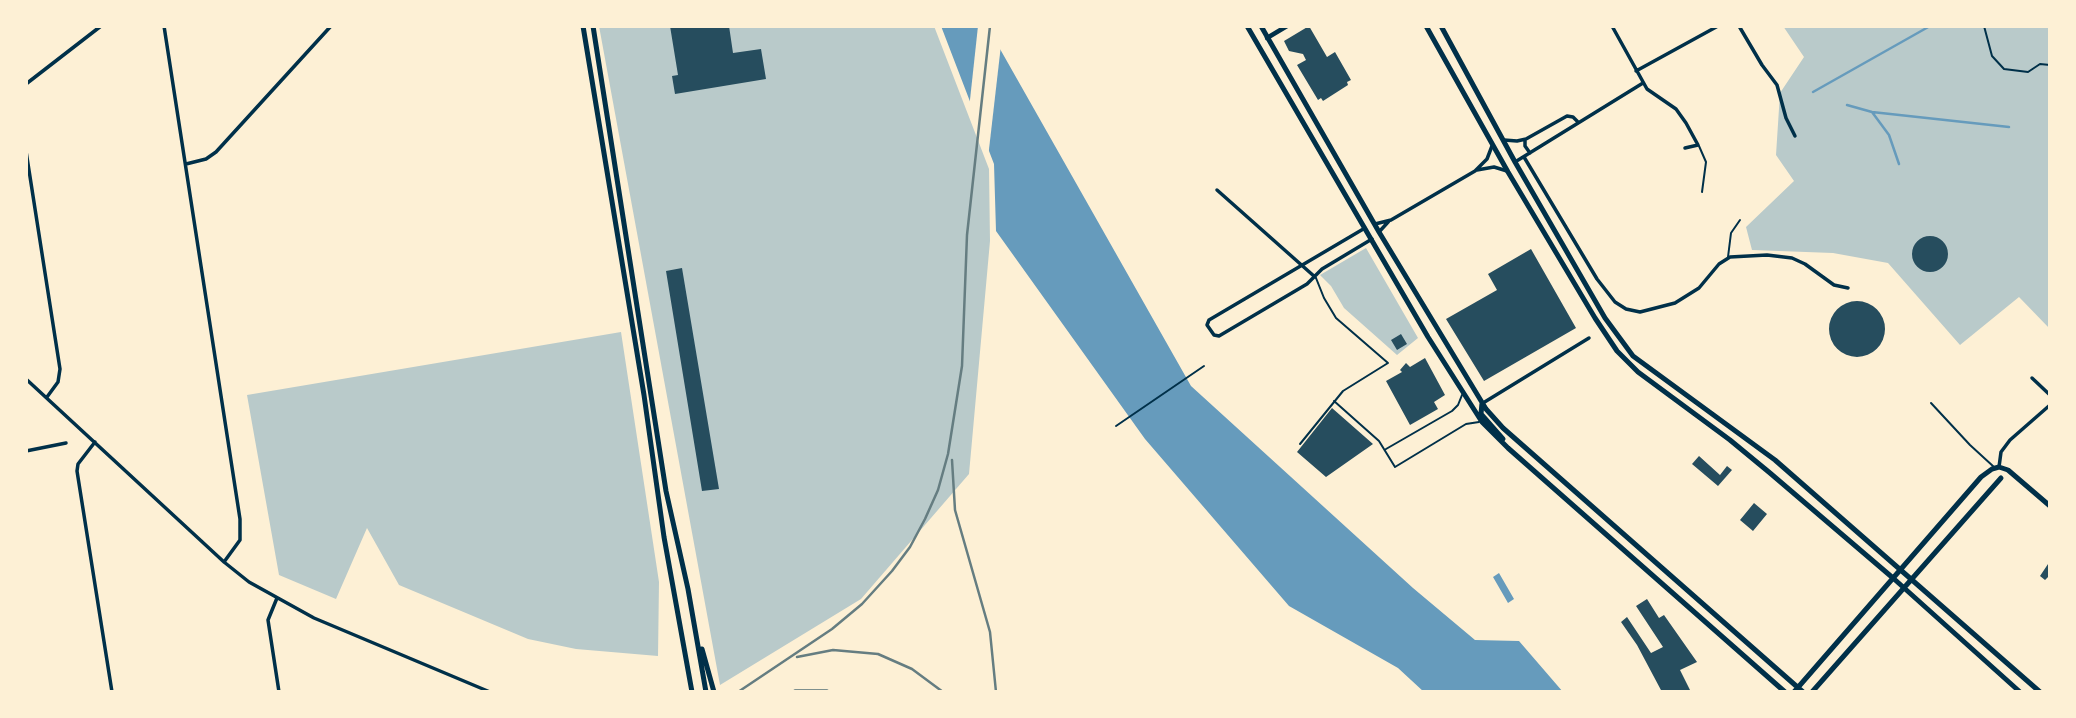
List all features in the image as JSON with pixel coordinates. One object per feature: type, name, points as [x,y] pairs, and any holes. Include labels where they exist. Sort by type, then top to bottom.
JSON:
[{"type":"main road","points":[[583,26],[644,395],[664,537],[692,692]]},
{"type":"main road","points":[[593,26],[666,491],[695,623],[714,692]]},
{"type":"main road","points":[[1785,692],[1508,448],[1482,422],[1462,393],[1248,29],[1260,26],[1482,403],[1503,428],[1799,690],[1900,569],[1982,477],[1996,467],[2005,468],[2050,506]]},
{"type":"main road","points":[[1426,26],[1508,172],[1595,318],[1628,363],[1730,440],[2020,692]]},
{"type":"main road","points":[[1441,26],[1502,139],[1605,318],[1633,355],[1775,460],[2040,692]]},
{"type":"main road","points":[[1257,44],[1267,38]]},
{"type":"main road","points":[[1469,102],[1479,96]]},
{"type":"main road","points":[[1365,228],[1375,224]]},
{"type":"main road","points":[[1372,239],[1379,232]]},
{"type":"main road","points":[[1482,403],[1481,414],[1508,448]]},
{"type":"main road","points":[[1996,467],[2001,478]]},
{"type":"main road","points":[[1982,477],[1992,486]]},
{"type":"main road","points":[[1812,692],[1992,486],[2001,478],[2017,478]]},
{"type":"main road","points":[[695,623],[706,692]]},
{"type":"main road","points":[[795,692],[827,692]]},
{"type":"street","points":[[27,83],[101,26]]},
{"type":"street","points":[[164,26],[241,532],[236,546],[224,562]]},
{"type":"street","points":[[186,164],[206,159],[216,152],[331,26]]},
{"type":"street","points":[[1267,38],[1287,26]]},
{"type":"street","points":[[1612,26],[1649,91],[1680,113],[1698,145],[1685,148]]},
{"type":"street","points":[[1636,71],[1718,26]]},
{"type":"street","points":[[1739,26],[1779,88],[1784,113],[1795,136]]},
{"type":"street","points":[[1515,162],[1643,83]]},
{"type":"street","points":[[1502,139],[1526,139],[1567,116],[1578,122]]},
{"type":"street","points":[[1526,139],[1525,146],[1530,153]]},
{"type":"street","points":[[1379,232],[1391,220],[1475,171],[1487,159],[1493,143]]},
{"type":"street","points":[[26,151],[61,369],[58,382],[47,397]]},
{"type":"street","points":[[1524,157],[1597,279],[1612,299],[1626,309],[1640,312],[1675,303],[1701,286],[1728,258],[1760,255],[1792,258],[1831,283],[1849,288]]},
{"type":"street","points":[[1475,171],[1494,167],[1508,172]]},
{"type":"street","points":[[1217,190],[1315,277]]},
{"type":"street","points":[[1375,224],[1391,220]]},
{"type":"street","points":[[1365,228],[1209,320],[1207,324],[1213,334],[1219,336],[1307,284],[1322,269],[1372,239]]},
{"type":"street","points":[[1482,403],[1589,338]]},
{"type":"street","points":[[2032,378],[2050,394]]},
{"type":"street","points":[[26,379],[249,582],[314,618],[490,692]]},
{"type":"street","points":[[1996,467],[2001,452],[2010,440],[2050,405]]},
{"type":"street","points":[[95,442],[78,464],[77,471],[112,692]]},
{"type":"street","points":[[26,451],[65,443]]},
{"type":"street","points":[[276,598],[268,620],[279,692]]},
{"type":"lane","points":[[1698,145],[1706,162],[1702,192]]},
{"type":"lane","points":[[1728,258],[1731,233],[1740,220]]},
{"type":"lane","points":[[1300,444],[1343,391],[1388,363],[1336,318],[1315,277]]},
{"type":"lane","points":[[1385,449],[1452,411],[1460,402],[1462,393]]},
{"type":"lane","points":[[1333,401],[1379,441],[1395,467],[1466,424],[1482,422]]},
{"type":"lane","points":[[1931,403],[1970,445],[1996,467]]},
{"type":"path","points":[[1984,26],[1992,55],[2004,69],[2028,72],[2040,64],[2050,65]]},
{"type":"path","points":[[1116,426],[1204,366]]},
{"type":"shaded area","points":[[599,26],[934,26],[989,169],[990,241],[969,474],[861,599],[720,685]]},
{"type":"shaded area","points":[[1783,26],[2050,26],[2050,329],[2019,297],[1960,345],[1888,263],[1833,253],[1752,250],[1746,227],[1794,181],[1776,155],[1780,93],[1804,57]]},
{"type":"shaded area","points":[[1366,248],[1418,338],[1397,355],[1344,308],[1331,286],[1320,275]]},
{"type":"shaded area","points":[[621,332],[659,582],[658,656],[576,649],[528,639],[399,585],[367,528],[336,599],[279,575],[247,395]]},
{"type":"water","points":[[941,26],[987,26],[1191,386],[1413,588],[1475,640],[1519,641],[1563,692],[1424,692],[1398,668],[1289,606],[1145,439],[996,231],[994,164]]},
{"type":"water","points":[[1499,573],[1514,599],[1508,603],[1493,577]]},
{"type":"pier","points":[[978,26],[991,26],[1001,45],[988,158],[969,109]]},
{"type":"building","points":[[670,26],[729,26],[733,53],[761,49],[766,79],[675,94],[672,76],[678,75]]},
{"type":"building","points":[[1309,26],[1327,57],[1335,52],[1351,80],[1347,82],[1348,85],[1323,101],[1321,98],[1318,100],[1297,65],[1306,60],[1303,54],[1289,51],[1284,41]]},
{"type":"building","points":[[1930,236],[1943,241],[1948,254],[1943,267],[1930,272],[1917,267],[1912,254],[1917,241]]},
{"type":"building","points":[[1531,249],[1576,328],[1484,381],[1446,319],[1497,290],[1488,274]]},
{"type":"building","points":[[682,268],[719,489],[702,491],[666,271]]},
{"type":"building","points":[[1857,301],[1868,303],[1877,309],[1883,318],[1883,340],[1877,349],[1868,355],[1857,357],[1846,355],[1837,349],[1831,340],[1829,329],[1831,318],[1837,309],[1846,303]]},
{"type":"building","points":[[1401,334],[1407,344],[1397,350],[1391,340]]},
{"type":"building","points":[[1425,358],[1445,395],[1434,402],[1438,409],[1410,425],[1386,381],[1402,372],[1400,370],[1406,363],[1410,367]]},
{"type":"building","points":[[1332,408],[1373,444],[1326,477],[1297,452]]},
{"type":"building","points":[[1699,456],[1720,475],[1727,466],[1732,470],[1718,486],[1692,464]]},
{"type":"building","points":[[1754,503],[1767,514],[1753,531],[1740,520]]},
{"type":"building","points":[[2050,561],[2050,575],[2045,580],[2040,576]]},
{"type":"building","points":[[1647,599],[1659,618],[1664,615],[1697,662],[1680,670],[1691,692],[1662,692],[1637,645],[1621,622],[1627,617],[1651,653],[1663,647],[1636,606]]},
{"type":"waterway","points":[[1813,92],[1930,26]]},
{"type":"waterway","points":[[1847,105],[1872,112],[2009,127]]},
{"type":"waterway","points":[[1872,112],[1889,135],[1899,164]]},
{"type":"railway","points":[[738,692],[832,629],[862,604],[910,547],[938,490],[948,454],[962,366],[967,235],[990,26]]},
{"type":"railway","points":[[952,460],[955,510],[990,632],[996,692]]},
{"type":"railway","points":[[797,657],[833,650],[878,654],[912,669],[943,692]]}]
